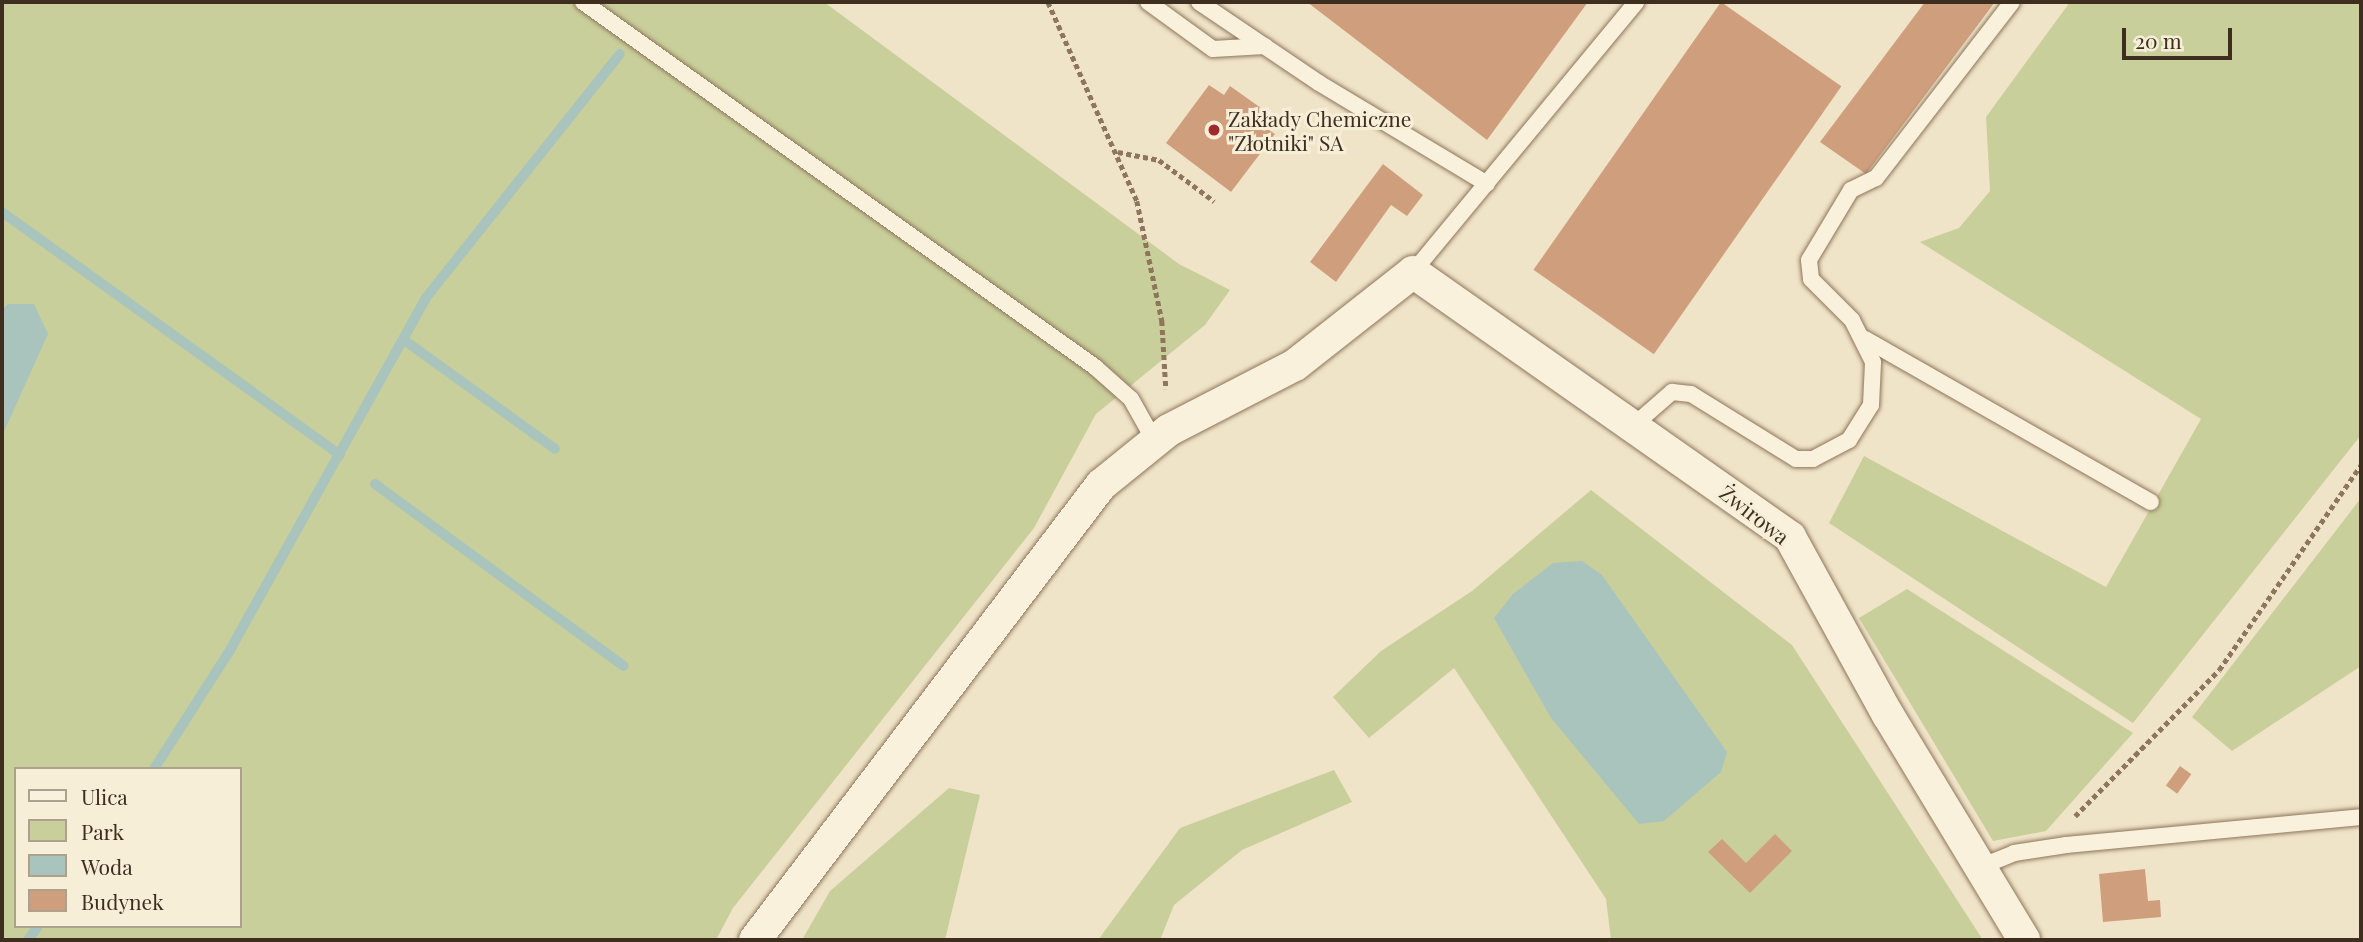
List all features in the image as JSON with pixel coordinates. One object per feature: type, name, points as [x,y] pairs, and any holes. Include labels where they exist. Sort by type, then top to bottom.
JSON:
[{"type":"street","points":[[755,940],[1101,485],[1154,440],[1295,365],[1412,272]]},
{"type":"street","name":"Żwirowa","points":[[1412,272],[1790,537],[2024,940]]},
{"type":"lane","points":[[583,2],[1095,367],[1131,399],[1154,440]]},
{"type":"lane","points":[[1148,2],[1213,49],[1265,46]]},
{"type":"lane","points":[[1199,2],[1487,184]]},
{"type":"lane","points":[[1412,272],[1636,2]]},
{"type":"lane","points":[[2012,2],[1876,178],[1850,190],[1809,260],[1811,279],[1866,339],[2151,502]]},
{"type":"lane","points":[[1633,426],[1655,401],[1672,392],[1691,394],[1796,459],[1830,453],[1862,424],[1871,405],[1873,362],[1866,339]]},
{"type":"lane","points":[[1980,867],[2014,853],[2066,845],[2361,817]]},
{"type":"path","points":[[1048,2],[1117,152],[1149,243],[1166,389]]},
{"type":"path","points":[[1117,152],[1159,160],[1214,201]]},
{"type":"path","points":[[2066,845],[2071,819],[2219,670],[2361,465]]},
{"type":"green space","points":[[2,2],[824,2],[1179,264],[1230,290],[1205,325],[1096,414],[1034,528],[733,908],[716,940],[2,940]]},
{"type":"green space","points":[[2070,2],[2361,2],[2361,435],[2133,723],[1829,523],[1864,456],[2106,587],[2201,419],[1920,242],[1959,228],[1990,191],[1986,117]]},
{"type":"green space","points":[[1591,490],[1792,645],[1983,940],[1611,940],[1606,899],[1454,668],[1369,738],[1333,697],[1381,651],[1472,591]]},
{"type":"green space","points":[[2361,498],[2361,666],[2232,751],[2192,717]]},
{"type":"green space","points":[[1907,589],[2133,733],[2046,831],[1993,841],[1859,618]]},
{"type":"green space","points":[[1334,770],[1352,802],[1242,850],[1174,905],[1160,940],[1098,940],[1180,828]]},
{"type":"green space","points":[[949,788],[980,795],[945,940],[802,940],[830,891]]},
{"type":"water","points":[[8,304],[34,304],[48,334],[2,436],[2,310]]},
{"type":"water","points":[[1582,561],[1602,575],[1727,752],[1721,772],[1664,821],[1639,824],[1551,718],[1494,618],[1513,594],[1553,563]]},
{"type":"building","points":[[1307,2],[1588,2],[1487,140]]},
{"type":"building","points":[[1721,2],[1841,86],[1654,354],[1533,270]]},
{"type":"building","points":[[1925,2],[1995,2],[1866,174],[1820,142]]},
{"type":"building","points":[[1209,85],[1224,95],[1230,86],[1268,113],[1260,124],[1275,134],[1231,192],[1166,143]]},
{"type":"building","points":[[1383,164],[1423,195],[1407,216],[1391,205],[1336,282],[1310,262]]},
{"type":"building","points":[[2180,766],[2191,774],[2177,794],[2166,785]]},
{"type":"building","points":[[1775,834],[1792,851],[1750,893],[1708,852],[1722,839],[1746,863]]},
{"type":"building","points":[[2145,869],[2148,901],[2160,900],[2161,917],[2103,922],[2099,874]]},
{"type":"waterway","points":[[155,767],[230,650],[425,299],[620,54]]},
{"type":"waterway","points":[[2,212],[340,455]]},
{"type":"waterway","points":[[404,340],[555,449]]},
{"type":"waterway","points":[[375,484],[624,666]]},
{"type":"waterway","points":[[28,940],[37,928]]},
{"type":"place","name":"Zakłady Chemiczne \"Złotniki\" SA","points":[[1214,130]]}]
